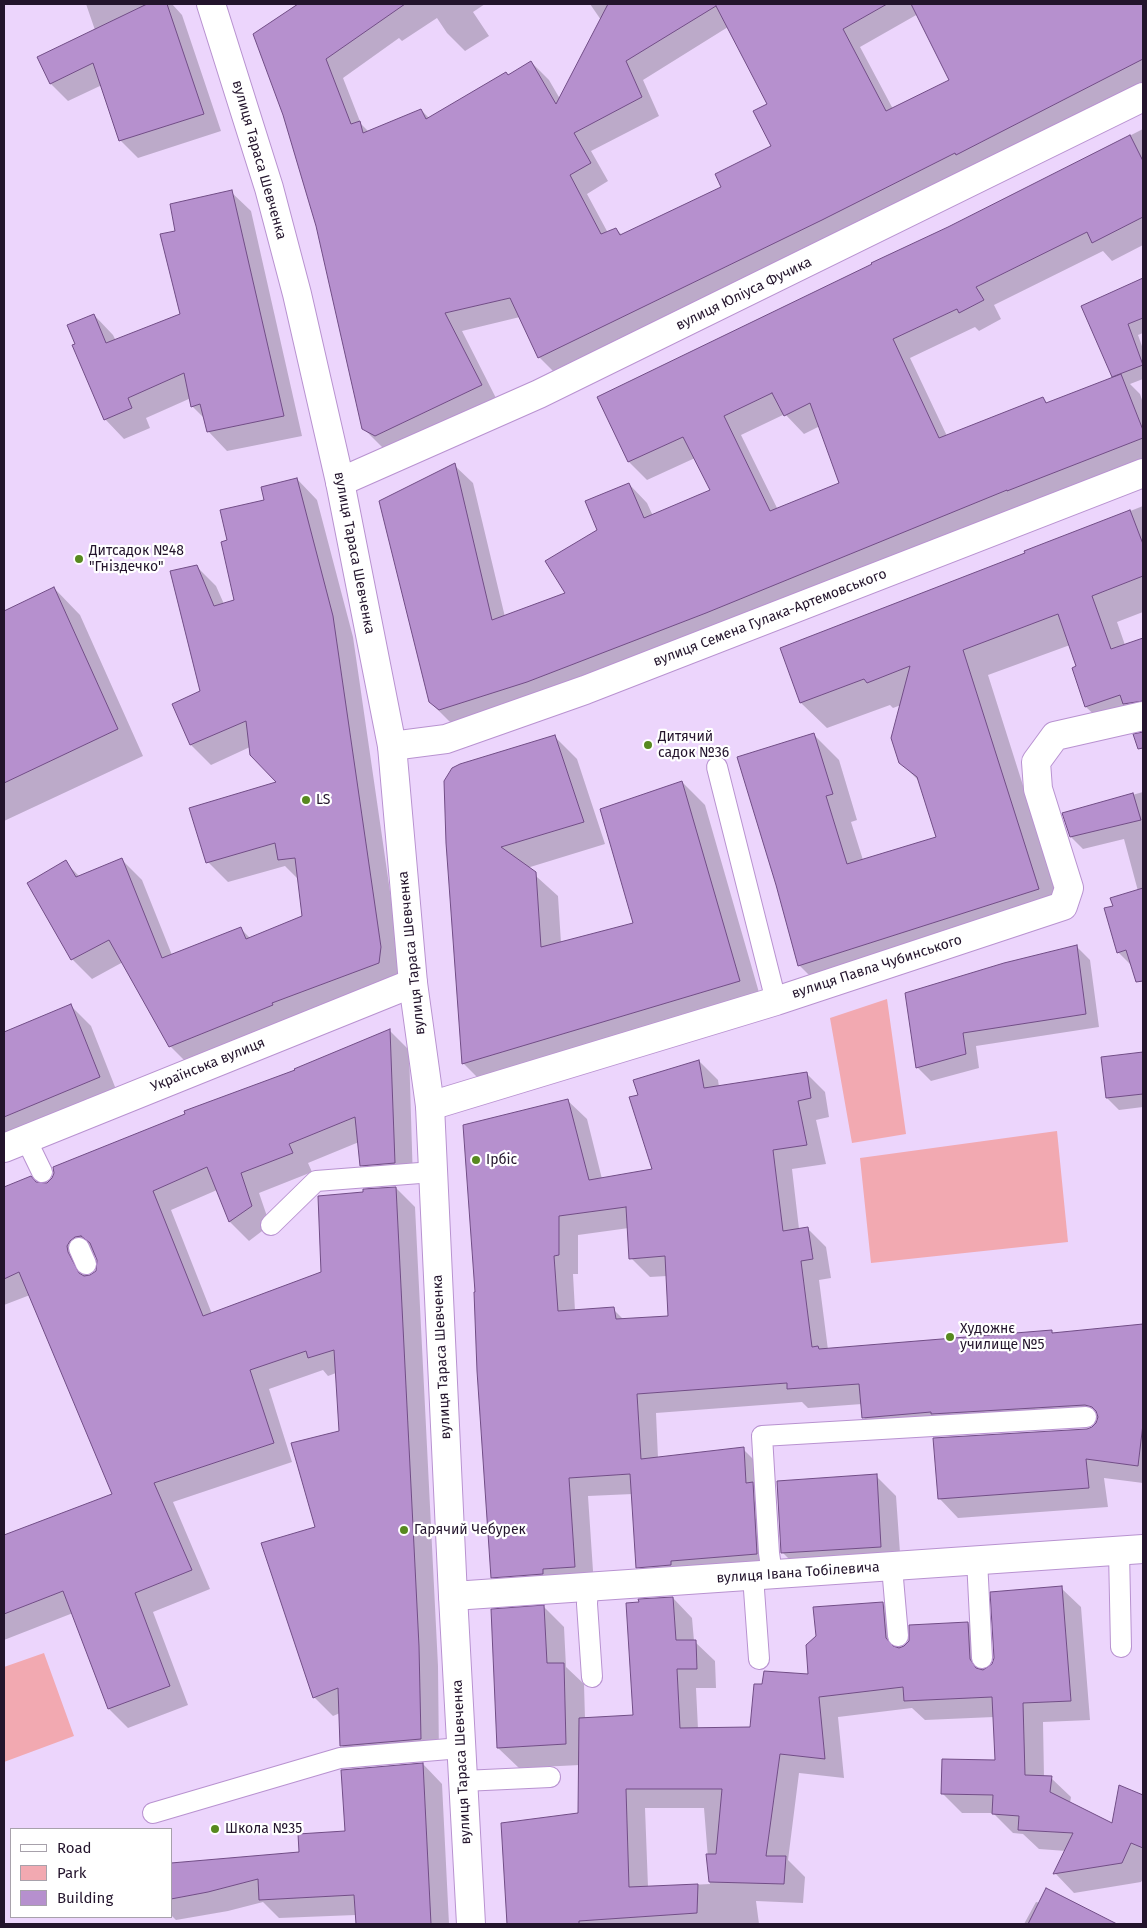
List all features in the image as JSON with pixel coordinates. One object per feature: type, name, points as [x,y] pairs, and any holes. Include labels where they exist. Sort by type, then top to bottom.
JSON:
[{"type":"street","name":"вулиця Тараса Шевченка","points":[[216,5],[297,294],[340,482],[392,746],[414,983],[430,1106],[453,1596],[471,1924]]},
{"type":"street","name":"вулиця Юліуса Фучика","points":[[340,482],[548,390],[1143,97]]},
{"type":"street","name":"вулиця Семена Гулака-Артемовського","points":[[392,746],[446,739],[585,690],[1143,473]]},
{"type":"street","name":"вулиця Павла Чубинського","points":[[430,1106],[776,1001],[1063,906],[1070,888],[1038,789],[1036,762],[1055,736],[1143,716]]},
{"type":"street","name":"Українська вулиця","points":[[15,1144],[414,983]]},
{"type":"street","name":"вулиця Івана Тобілевича","points":[[453,1596],[1131,1550]]},
{"type":"lane","points":[[717,767],[776,1001]]},
{"type":"lane","points":[[15,1144],[42,1172]]},
{"type":"lane","points":[[270,1225],[316,1181],[433,1172]]},
{"type":"lane","points":[[759,1659],[763,1575],[769,1553],[762,1436],[1086,1417]]},
{"type":"lane","points":[[1121,1647],[1131,1550]]},
{"type":"lane","points":[[977,1560],[982,1658]]},
{"type":"lane","points":[[892,1567],[898,1636]]},
{"type":"lane","points":[[588,1587],[587,1604],[592,1678]]},
{"type":"lane","points":[[153,1812],[340,1758],[461,1748]]},
{"type":"lane","points":[[463,1781],[550,1776]]},
{"type":"green space","points":[[887,999],[906,1134],[852,1143],[830,1018]]},
{"type":"green space","points":[[1057,1131],[1068,1242],[871,1263],[860,1158]]},
{"type":"green space","points":[[44,1653],[74,1736],[4,1762],[4,1667]]},
{"type":"building","points":[[147,4],[167,4],[204,114],[119,141],[93,63],[50,84],[37,57]]},
{"type":"building","points":[[298,4],[405,4],[326,59],[351,124],[360,121],[363,133],[421,109],[426,119],[506,72],[508,75],[531,61],[556,104],[608,4],[887,4],[843,29],[886,111],[949,80],[911,4],[1143,4],[1143,59],[956,155],[955,153],[538,358],[510,298],[445,313],[482,385],[375,436],[362,429],[316,226],[283,115],[253,34]],"holes":[[[716,6],[767,104],[753,111],[771,146],[715,174],[721,187],[620,235],[616,228],[601,234],[570,175],[591,163],[574,133],[642,97],[626,61]]]},
{"type":"building","points":[[1130,135],[1143,161],[1143,217],[1092,243],[1087,232],[976,287],[984,300],[959,313],[957,309],[893,339],[939,438],[1043,397],[1046,403],[1121,374],[1143,430],[1143,438],[1007,490],[706,613],[527,682],[439,710],[429,702],[379,501],[455,463],[492,620],[565,593],[545,561],[597,530],[585,501],[629,483],[644,518],[710,490],[683,437],[628,462],[597,397],[948,227]],"holes":[[[772,393],[784,416],[810,403],[839,483],[770,511],[724,416]]]},
{"type":"building","points":[[232,190],[284,416],[207,432],[200,404],[191,407],[184,373],[128,398],[132,408],[104,420],[72,345],[75,344],[67,325],[94,314],[106,343],[180,314],[160,234],[175,231],[170,204]]},
{"type":"building","points":[[1143,278],[1143,318],[1128,324],[1143,365],[1112,377],[1081,306]]},
{"type":"building","points":[[297,478],[333,616],[381,947],[379,963],[272,1003],[273,1005],[169,1047],[109,940],[71,960],[27,883],[66,860],[76,877],[122,858],[162,958],[241,927],[246,939],[302,916],[295,858],[278,860],[275,843],[206,863],[189,808],[276,782],[250,755],[246,721],[190,745],[172,704],[200,691],[170,571],[197,565],[214,606],[234,600],[221,542],[227,540],[220,510],[264,500],[261,487]]},
{"type":"building","points":[[1130,510],[1143,544],[1143,576],[1092,596],[1111,649],[1143,638],[1143,701],[1123,704],[1120,695],[1085,707],[1072,668],[1076,666],[1058,614],[963,650],[1039,889],[798,966],[776,885],[737,757],[814,733],[833,794],[826,796],[847,864],[936,837],[917,777],[899,763],[891,738],[910,666],[867,683],[864,679],[800,703],[780,648]]},
{"type":"building","points":[[54,587],[118,729],[4,783],[4,611]]},
{"type":"building","points":[[1143,732],[1143,748],[1138,749],[1133,734]]},
{"type":"building","points":[[555,735],[584,822],[501,847],[536,872],[541,947],[633,923],[600,809],[682,781],[740,981],[462,1064],[446,843],[444,781],[452,768],[460,764]]},
{"type":"building","points":[[1133,793],[1141,820],[1070,837],[1062,813]]},
{"type":"building","points":[[1143,888],[1143,981],[1136,982],[1126,950],[1117,953],[1104,908],[1113,906],[1110,898]]},
{"type":"building","points":[[1077,945],[1086,1014],[963,1033],[966,1054],[916,1068],[905,993],[1004,963]]},
{"type":"building","points":[[71,1004],[100,1077],[4,1117],[4,1032]]},
{"type":"building","points":[[390,1029],[395,1163],[360,1166],[355,1117],[289,1144],[293,1153],[241,1173],[252,1206],[229,1222],[207,1167],[153,1191],[203,1316],[321,1272],[318,1196],[363,1192],[363,1189],[396,1187],[419,1646],[421,1739],[340,1746],[338,1688],[313,1698],[261,1543],[315,1527],[291,1443],[339,1431],[334,1350],[308,1358],[306,1351],[250,1370],[274,1443],[154,1483],[192,1570],[135,1593],[170,1686],[108,1709],[63,1591],[4,1614],[4,1535],[112,1494],[19,1272],[4,1279],[4,1187],[31,1176],[36,1182],[47,1183],[54,1173],[53,1167],[185,1114],[184,1111],[294,1069]],"holes":[[[81,1236],[90,1243],[97,1260],[96,1271],[84,1276],[79,1273],[68,1252],[67,1246],[75,1237]]]},
{"type":"building","points":[[1143,1052],[1143,1094],[1106,1098],[1101,1057]]},
{"type":"building","points":[[699,1060],[704,1088],[807,1072],[811,1098],[798,1101],[807,1145],[773,1150],[783,1231],[808,1227],[813,1259],[801,1261],[812,1347],[818,1346],[819,1349],[1052,1330],[1052,1333],[1143,1324],[1143,1424],[1138,1466],[1086,1459],[1089,1488],[938,1499],[933,1438],[1087,1429],[1096,1423],[1098,1417],[1096,1411],[1092,1407],[1085,1405],[931,1414],[931,1412],[862,1418],[859,1384],[787,1389],[787,1383],[637,1394],[641,1459],[744,1447],[746,1483],[753,1482],[757,1554],[671,1561],[671,1565],[636,1568],[630,1474],[569,1478],[575,1567],[543,1569],[543,1574],[491,1578],[477,1371],[475,1292],[463,1125],[568,1099],[589,1180],[652,1169],[629,1097],[638,1095],[633,1080]],"holes":[[[626,1207],[629,1259],[665,1256],[668,1316],[616,1319],[614,1307],[558,1311],[554,1256],[559,1255],[559,1216]]]},
{"type":"building","points":[[877,1474],[881,1547],[781,1553],[777,1481]]},
{"type":"building","points":[[1062,1586],[1071,1701],[1023,1703],[1025,1775],[1052,1776],[1050,1792],[1112,1823],[1119,1785],[1143,1795],[1143,1848],[1131,1843],[1122,1863],[1053,1874],[1073,1833],[1018,1830],[1019,1816],[992,1814],[993,1795],[941,1794],[942,1759],[995,1760],[992,1697],[904,1701],[903,1687],[819,1697],[825,1759],[780,1754],[766,1856],[786,1856],[784,1884],[709,1882],[706,1854],[716,1854],[722,1789],[626,1789],[629,1887],[698,1884],[697,1913],[579,1921],[579,1924],[507,1924],[501,1823],[578,1813],[579,1718],[633,1715],[626,1603],[639,1602],[638,1599],[673,1597],[676,1640],[696,1640],[697,1669],[677,1669],[680,1728],[750,1727],[754,1684],[762,1684],[764,1671],[808,1674],[806,1645],[816,1636],[813,1607],[883,1602],[886,1638],[893,1646],[899,1648],[909,1641],[909,1625],[968,1622],[970,1659],[976,1668],[983,1670],[992,1664],[994,1658],[990,1592]]},
{"type":"building","points":[[544,1605],[547,1663],[564,1663],[566,1744],[497,1748],[491,1609]]},
{"type":"building","points":[[423,1763],[431,1924],[356,1924],[354,1895],[259,1900],[258,1879],[172,1899],[172,1863],[299,1852],[298,1834],[345,1831],[341,1770]]},
{"type":"building","points":[[1046,1888],[1117,1924],[1028,1924]]},
{"type":"place","name":"Дитсадок №48 \"Гніздечко\"","points":[[79,559]]},
{"type":"place","name":"Дитячий садок №36","points":[[648,745]]},
{"type":"place","name":"LS","points":[[306,800]]},
{"type":"place","name":"Ірбіс","points":[[476,1160]]},
{"type":"place","name":"Художнє училище №5","points":[[950,1337]]},
{"type":"place","name":"Гарячий Чебурек","points":[[404,1530]]},
{"type":"place","name":"Школа №35","points":[[215,1829]]}]
